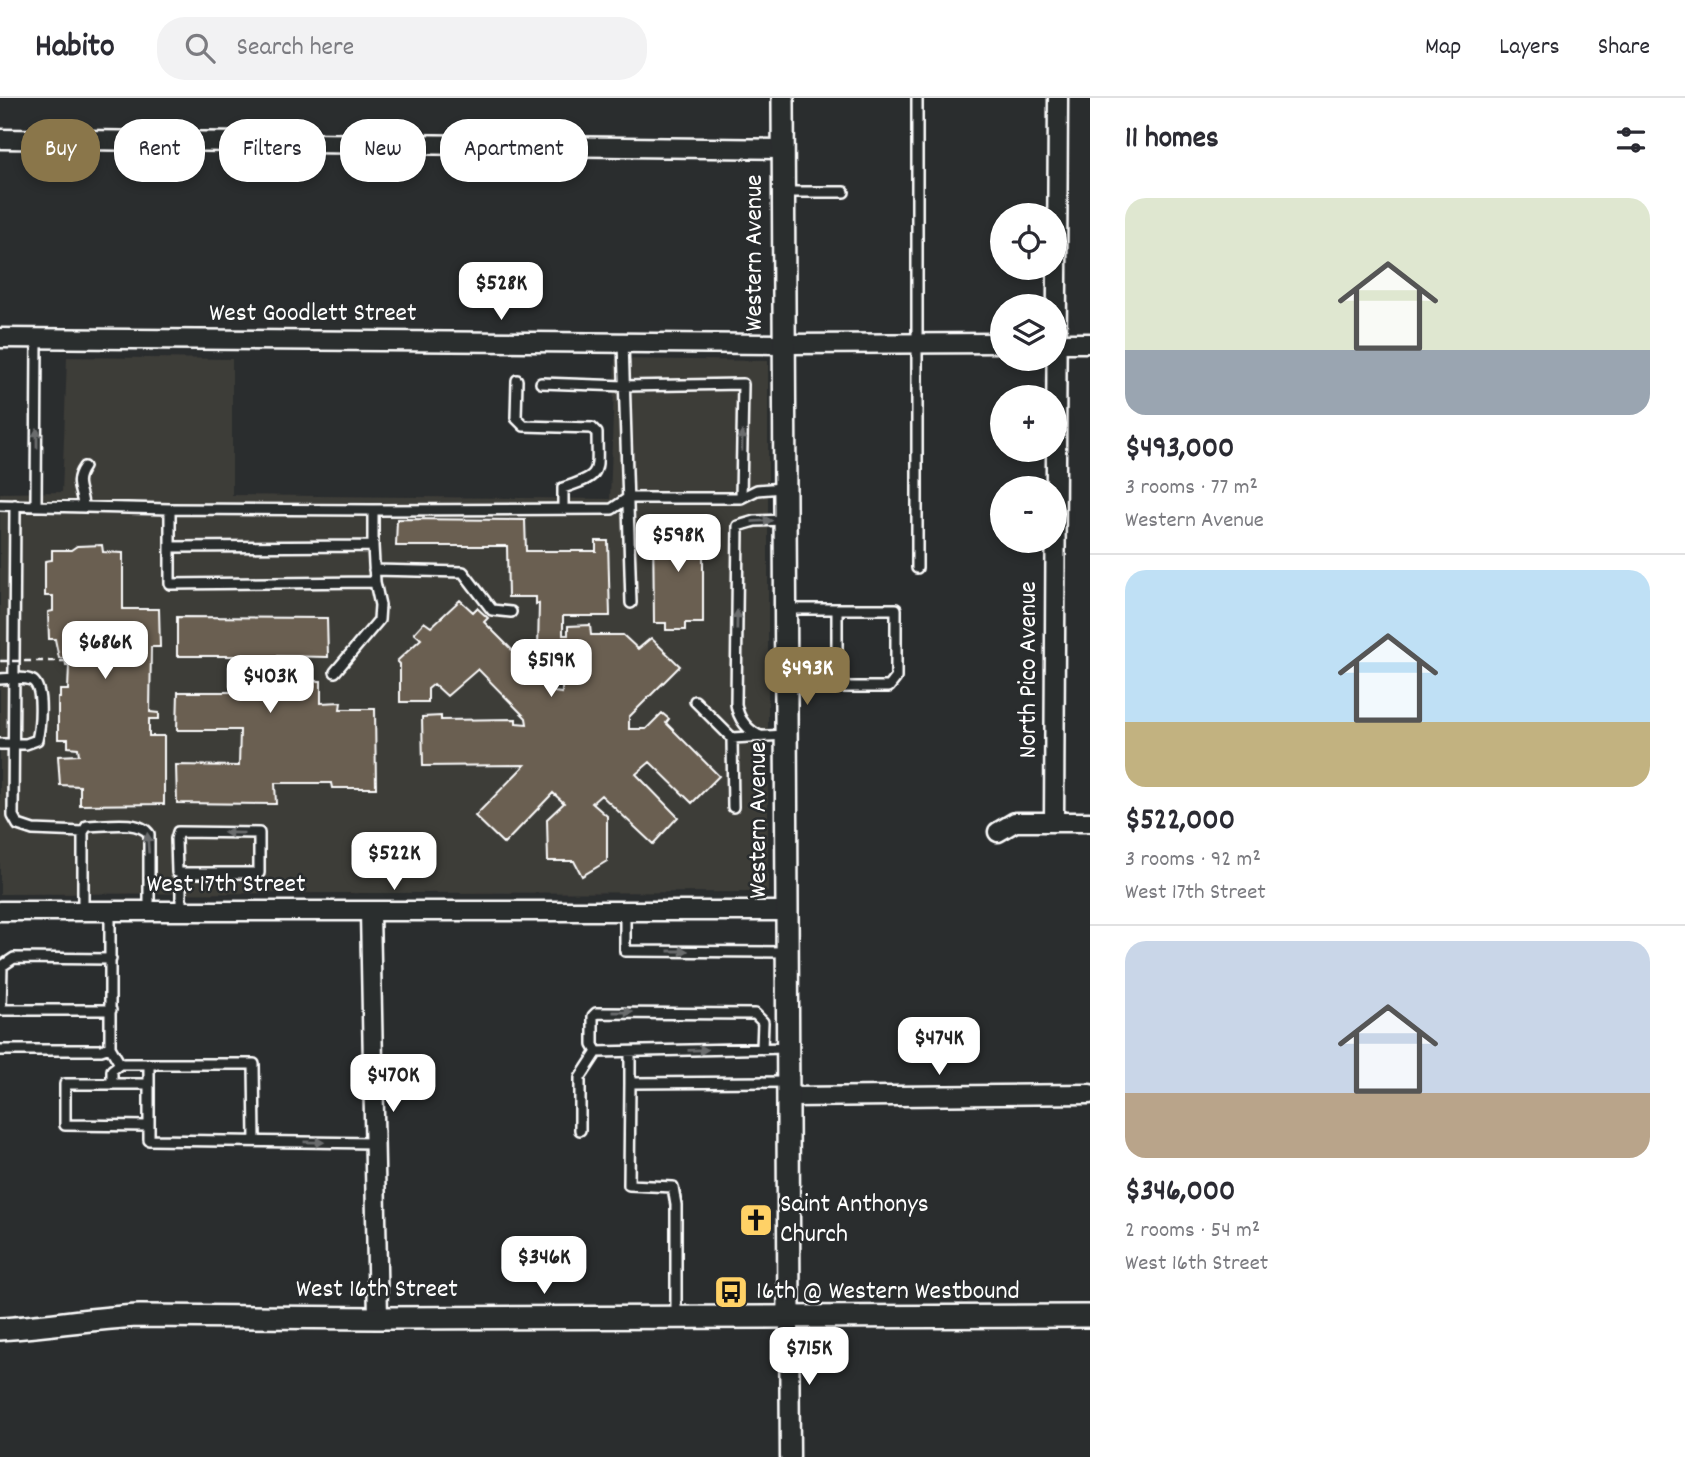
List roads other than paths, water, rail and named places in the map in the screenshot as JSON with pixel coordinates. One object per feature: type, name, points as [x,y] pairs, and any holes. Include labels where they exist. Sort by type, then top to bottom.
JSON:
[{"type":"street","name":"Western Avenue","points":[[783,98],[790,1457]]},
{"type":"street","name":"North Pico Avenue","points":[[1057,294],[1058,98]]},
{"type":"street","points":[[0,139],[783,149]]},
{"type":"street","name":"West Goodlett Street","points":[[0,338],[784,345],[990,343]]},
{"type":"street","points":[[1067,343],[1090,343]]},
{"type":"street","name":"North Pico Avenue","points":[[1054,822],[1057,371]]},
{"type":"street","points":[[998,832],[1015,822],[1090,822]]},
{"type":"street","name":"West 17th Street","points":[[0,911],[787,911]]},
{"type":"street","points":[[370,911],[378,1318]]},
{"type":"street","points":[[788,1090],[1090,1094]]},
{"type":"street","name":"West 16th Street","points":[[0,1329],[140,1316],[1090,1316]]},
{"type":"lane","points":[[917,98],[917,568]]},
{"type":"lane","points":[[783,192],[844,192]]},
{"type":"lane","points":[[36,506],[37,339]]},
{"type":"lane","points":[[622,342],[631,603]]},
{"type":"lane","points":[[517,380],[516,418],[524,426],[592,428],[597,433],[597,468],[590,479],[563,488],[563,509]]},
{"type":"lane","points":[[541,383],[624,386],[743,384],[741,498]]},
{"type":"lane","points":[[83,467],[79,474],[78,492],[83,503]]},
{"type":"lane","points":[[0,505],[83,503],[170,509],[612,509],[628,498],[741,498],[757,490],[785,488]]},
{"type":"lane","points":[[15,505],[13,816],[18,825],[33,830],[83,832]]},
{"type":"lane","points":[[170,509],[170,584],[375,582]]},
{"type":"lane","points":[[335,672],[379,620],[380,605],[374,570],[373,510]]},
{"type":"lane","points":[[762,737],[751,731],[741,720],[736,704],[738,526],[755,521],[785,520]]},
{"type":"lane","points":[[170,547],[373,545]]},
{"type":"lane","points":[[374,570],[463,572],[492,610],[511,612]]},
{"type":"lane","points":[[785,609],[896,609],[896,678],[890,687],[786,687]]},
{"type":"lane","points":[[837,609],[837,687]]},
{"type":"lane","points":[[0,679],[30,679],[39,688],[40,726],[37,740],[26,744],[0,744]]},
{"type":"lane","points":[[695,701],[732,738],[733,807]]},
{"type":"lane","points":[[732,738],[786,736]]},
{"type":"lane","points":[[83,911],[83,832],[87,826],[128,826],[147,830],[149,911]]},
{"type":"lane","points":[[178,832],[259,833],[259,873],[181,873],[177,872],[178,832]]},
{"type":"lane","points":[[181,873],[181,911]]},
{"type":"lane","points":[[110,911],[110,1047],[120,1064]]},
{"type":"lane","points":[[625,911],[625,951],[787,952]]},
{"type":"lane","points":[[111,959],[14,958],[2,966],[1,1010],[111,1010]]},
{"type":"lane","points":[[597,1052],[593,1045],[593,1016],[601,1012],[755,1014],[762,1022],[762,1048]]},
{"type":"lane","points":[[0,1050],[101,1050],[110,1047]]},
{"type":"lane","points":[[597,1052],[788,1048]]},
{"type":"lane","points":[[580,1130],[580,1078],[597,1052]]},
{"type":"lane","points":[[630,1052],[629,1185],[673,1187],[676,1205],[676,1317]]},
{"type":"lane","points":[[111,1084],[112,1070],[120,1064],[254,1064],[255,1141]]},
{"type":"lane","points":[[149,1064],[149,1140],[374,1143]]},
{"type":"lane","points":[[631,1083],[788,1090]]},
{"type":"lane","points":[[149,1084],[65,1084],[65,1125],[149,1126]]},
{"type":"place","name":"Saint Anthonys Church","points":[[756,1220]]},
{"type":"place","name":"16th @ Western Westbound","points":[[731,1292]]}]
